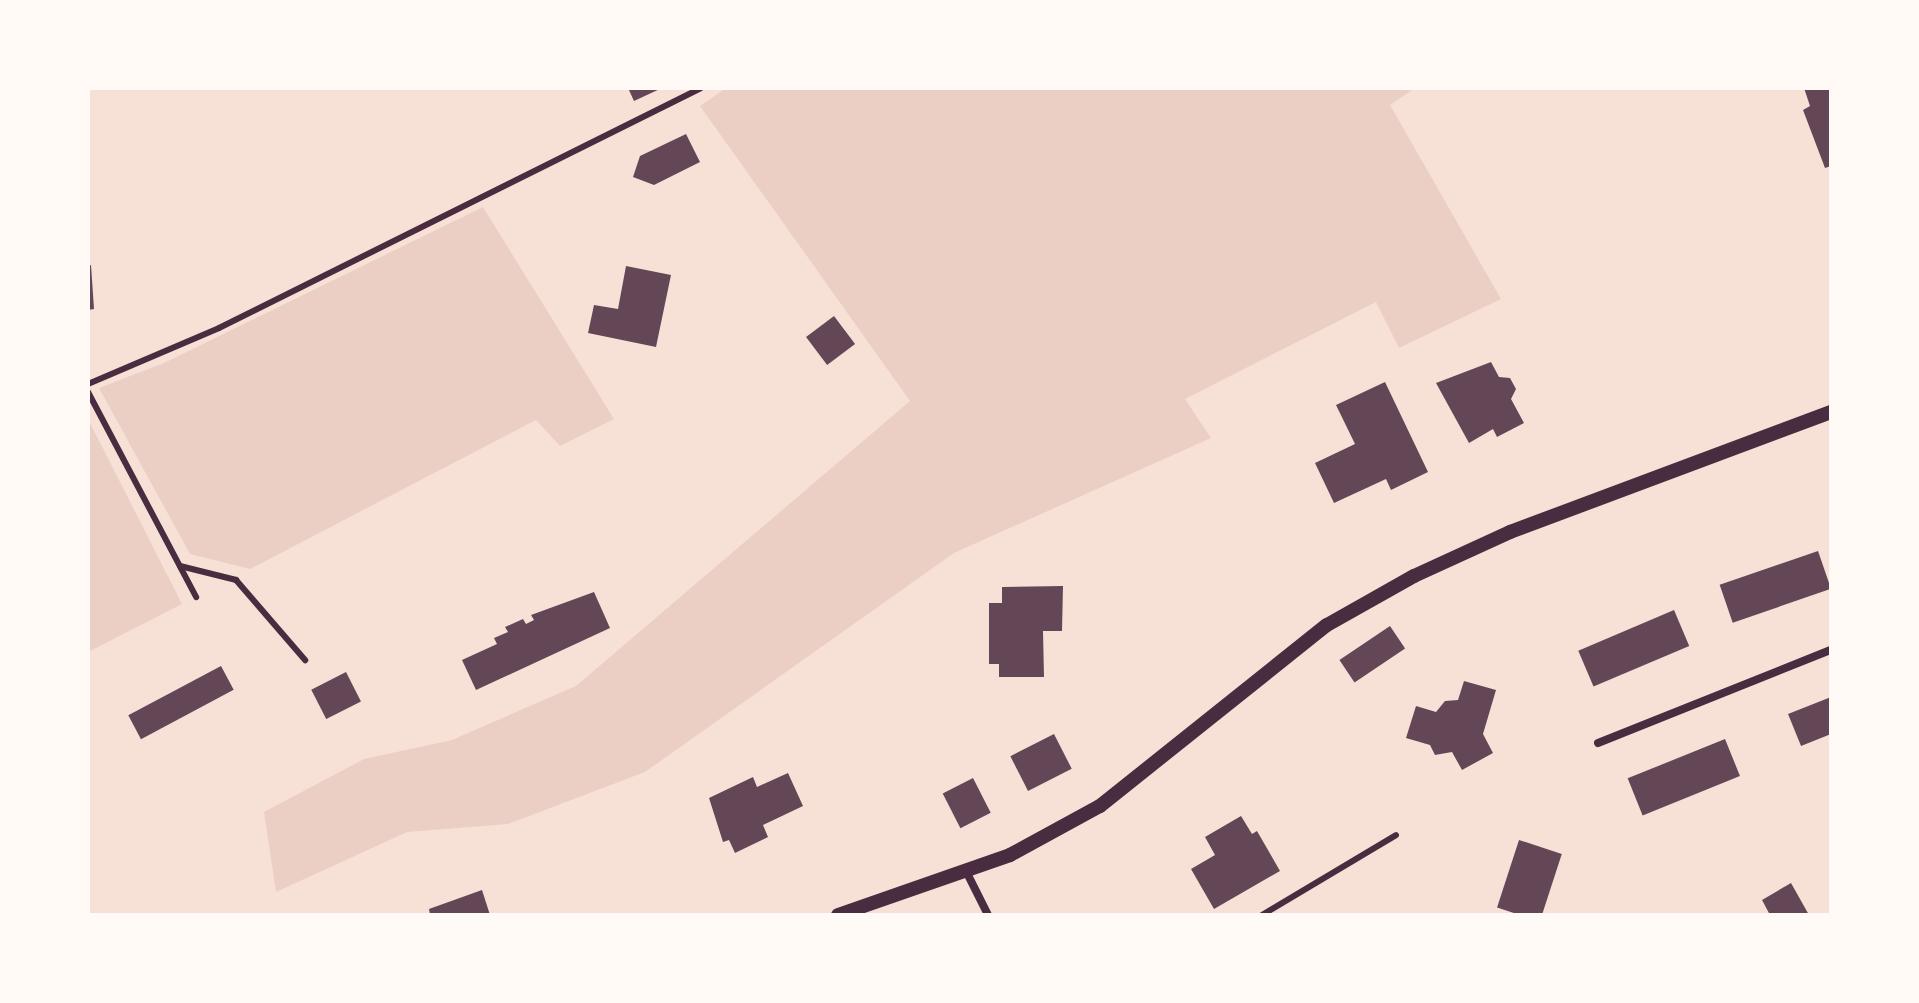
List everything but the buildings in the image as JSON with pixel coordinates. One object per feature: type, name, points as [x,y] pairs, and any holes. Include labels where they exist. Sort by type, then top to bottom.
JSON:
[{"type":"street","points":[[838,915],[967,873],[1100,806],[1354,608],[1510,532],[1831,412]]},
{"type":"street","points":[[1598,743],[1831,650]]},
{"type":"street","points":[[967,873],[988,915]]},
{"type":"lane","points":[[88,384],[219,328],[701,88]]},
{"type":"lane","points":[[88,392],[196,597]]},
{"type":"lane","points":[[180,566],[236,580],[305,660]]},
{"type":"lane","points":[[1262,915],[1396,835]]},
{"type":"shaded area","points":[[726,88],[1415,88],[1390,105],[1501,299],[1399,348],[1376,302],[1185,399],[1211,438],[954,553],[645,772],[508,824],[407,832],[276,892],[264,812],[364,759],[452,740],[576,686],[910,401],[700,106]]},
{"type":"shaded area","points":[[483,207],[614,419],[560,446],[536,420],[250,569],[190,554],[99,388],[164,363]]},
{"type":"shaded area","points":[[88,419],[182,604],[88,652]]}]
